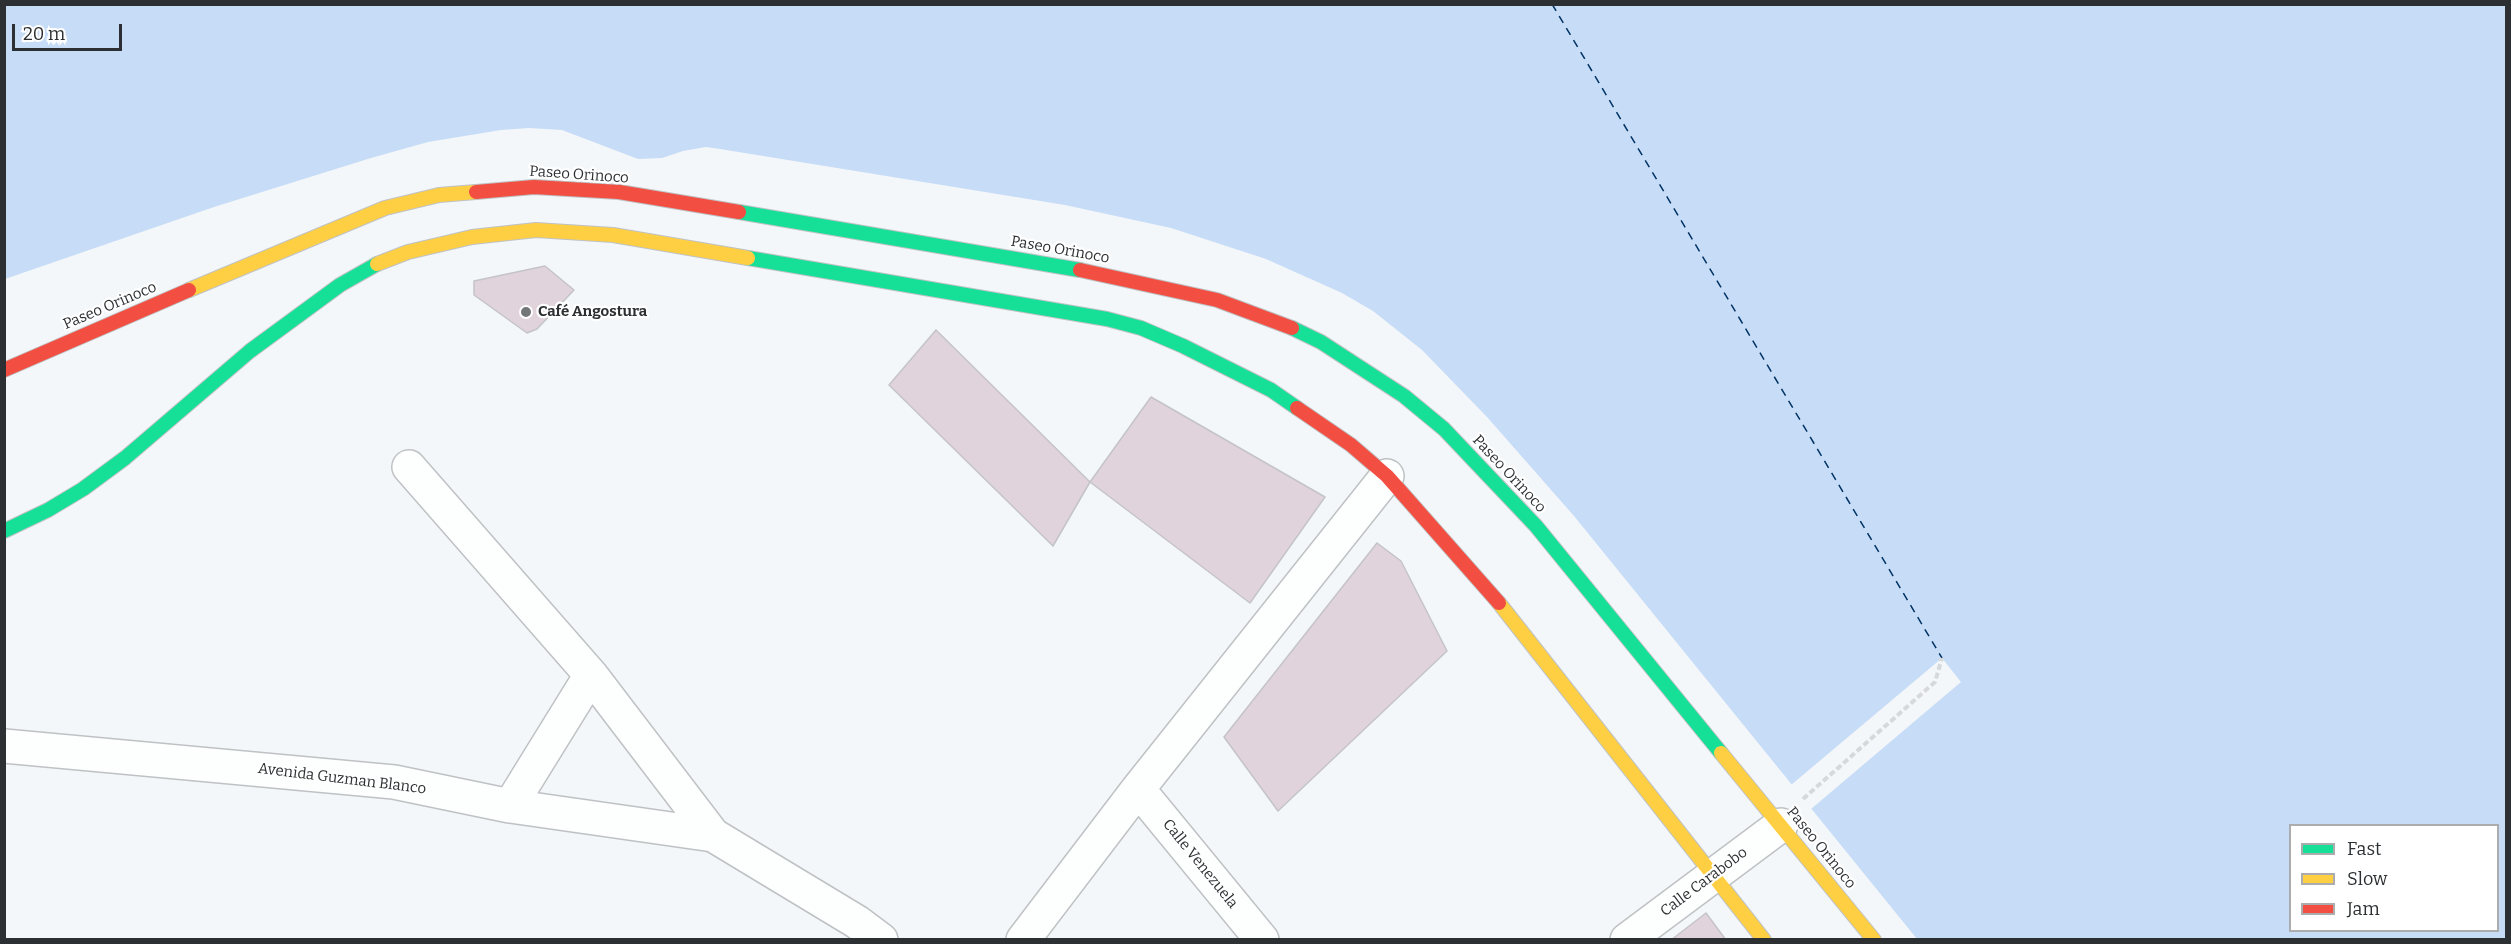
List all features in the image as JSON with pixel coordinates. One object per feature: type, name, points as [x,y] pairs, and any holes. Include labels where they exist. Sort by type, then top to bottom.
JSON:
[{"type":"street","name":"Paseo Orinoco","points":[[4,370],[114,321],[386,208],[439,195],[534,187],[619,192],[1082,270],[1217,300],[1285,324],[1322,342],[1404,396],[1444,429],[1543,535],[1874,939]]},
{"type":"street","points":[[4,531],[48,510],[83,489],[125,458],[250,351],[340,285],[378,263],[408,252],[472,237],[536,230],[613,235],[1075,313],[1141,328],[1183,346],[1271,390],[1351,445],[1387,476],[1514,620],[1764,939]]},
{"type":"street","points":[[409,467],[591,675],[713,835],[857,922],[881,939]]},
{"type":"street","points":[[1023,939],[1138,789],[1387,476]]},
{"type":"street","points":[[510,806],[591,675]]},
{"type":"street","name":"Avenida Guzman Blanco","points":[[4,746],[394,782],[510,806],[713,835]]},
{"type":"street","name":"Calle Venezuela","points":[[1138,789],[1262,939]]},
{"type":"street","name":"Calle Carabobo","points":[[1627,939],[1781,825]]},
{"type":"path","points":[[1781,825],[1803,799],[1935,682],[1942,658]]},
{"type":"water","points":[[5,5],[2506,5],[2506,939],[1917,939],[1574,516],[1487,417],[1422,350],[1373,311],[1342,293],[1266,259],[1171,228],[1065,205],[706,147],[662,158],[638,159],[562,130],[529,128],[501,130],[428,142],[214,207],[5,279]]},
{"type":"pier","points":[[1942,658],[1961,682],[1811,809],[1791,785]]},
{"type":"building","name":"Café Angostura","points":[[545,266],[574,290],[537,329],[527,333],[474,295],[474,281]]},
{"type":"building","points":[[936,330],[1090,482],[1053,546],[889,385]]},
{"type":"building","points":[[1151,397],[1325,497],[1250,603],[1090,482]]},
{"type":"building","points":[[1377,543],[1401,561],[1447,651],[1278,811],[1224,737]]},
{"type":"building","points":[[1706,913],[1726,940],[1671,940]]},
{"type":"ferry route","points":[[1552,4],[1942,658]]},
{"type":"traffic: fast","points":[[739,212],[1080,270]]},
{"type":"traffic: fast","points":[[748,258],[1107,319],[1141,328],[1183,346],[1271,390],[1297,408]]},
{"type":"traffic: fast","points":[[4,531],[48,510],[83,489],[125,458],[250,351],[340,285],[377,264]]},
{"type":"traffic: fast","points":[[1292,328],[1321,342],[1404,396],[1444,429],[1536,526],[1721,753]]},
{"type":"traffic: slow","points":[[189,290],[385,208],[439,195],[476,192]]},
{"type":"traffic: slow","points":[[377,264],[408,252],[472,237],[536,230],[613,235],[748,258]]},
{"type":"traffic: slow","points":[[1499,603],[1764,940]]},
{"type":"traffic: slow","points":[[1721,753],[1874,940]]},
{"type":"traffic: jam","points":[[476,192],[534,187],[619,192],[739,212]]},
{"type":"traffic: jam","points":[[1080,270],[1217,300],[1292,328]]},
{"type":"traffic: jam","points":[[4,370],[189,290]]},
{"type":"traffic: jam","points":[[1297,408],[1351,445],[1387,476],[1499,603]]},
{"type":"place","name":"Café Angostura","points":[[526,312]]}]
